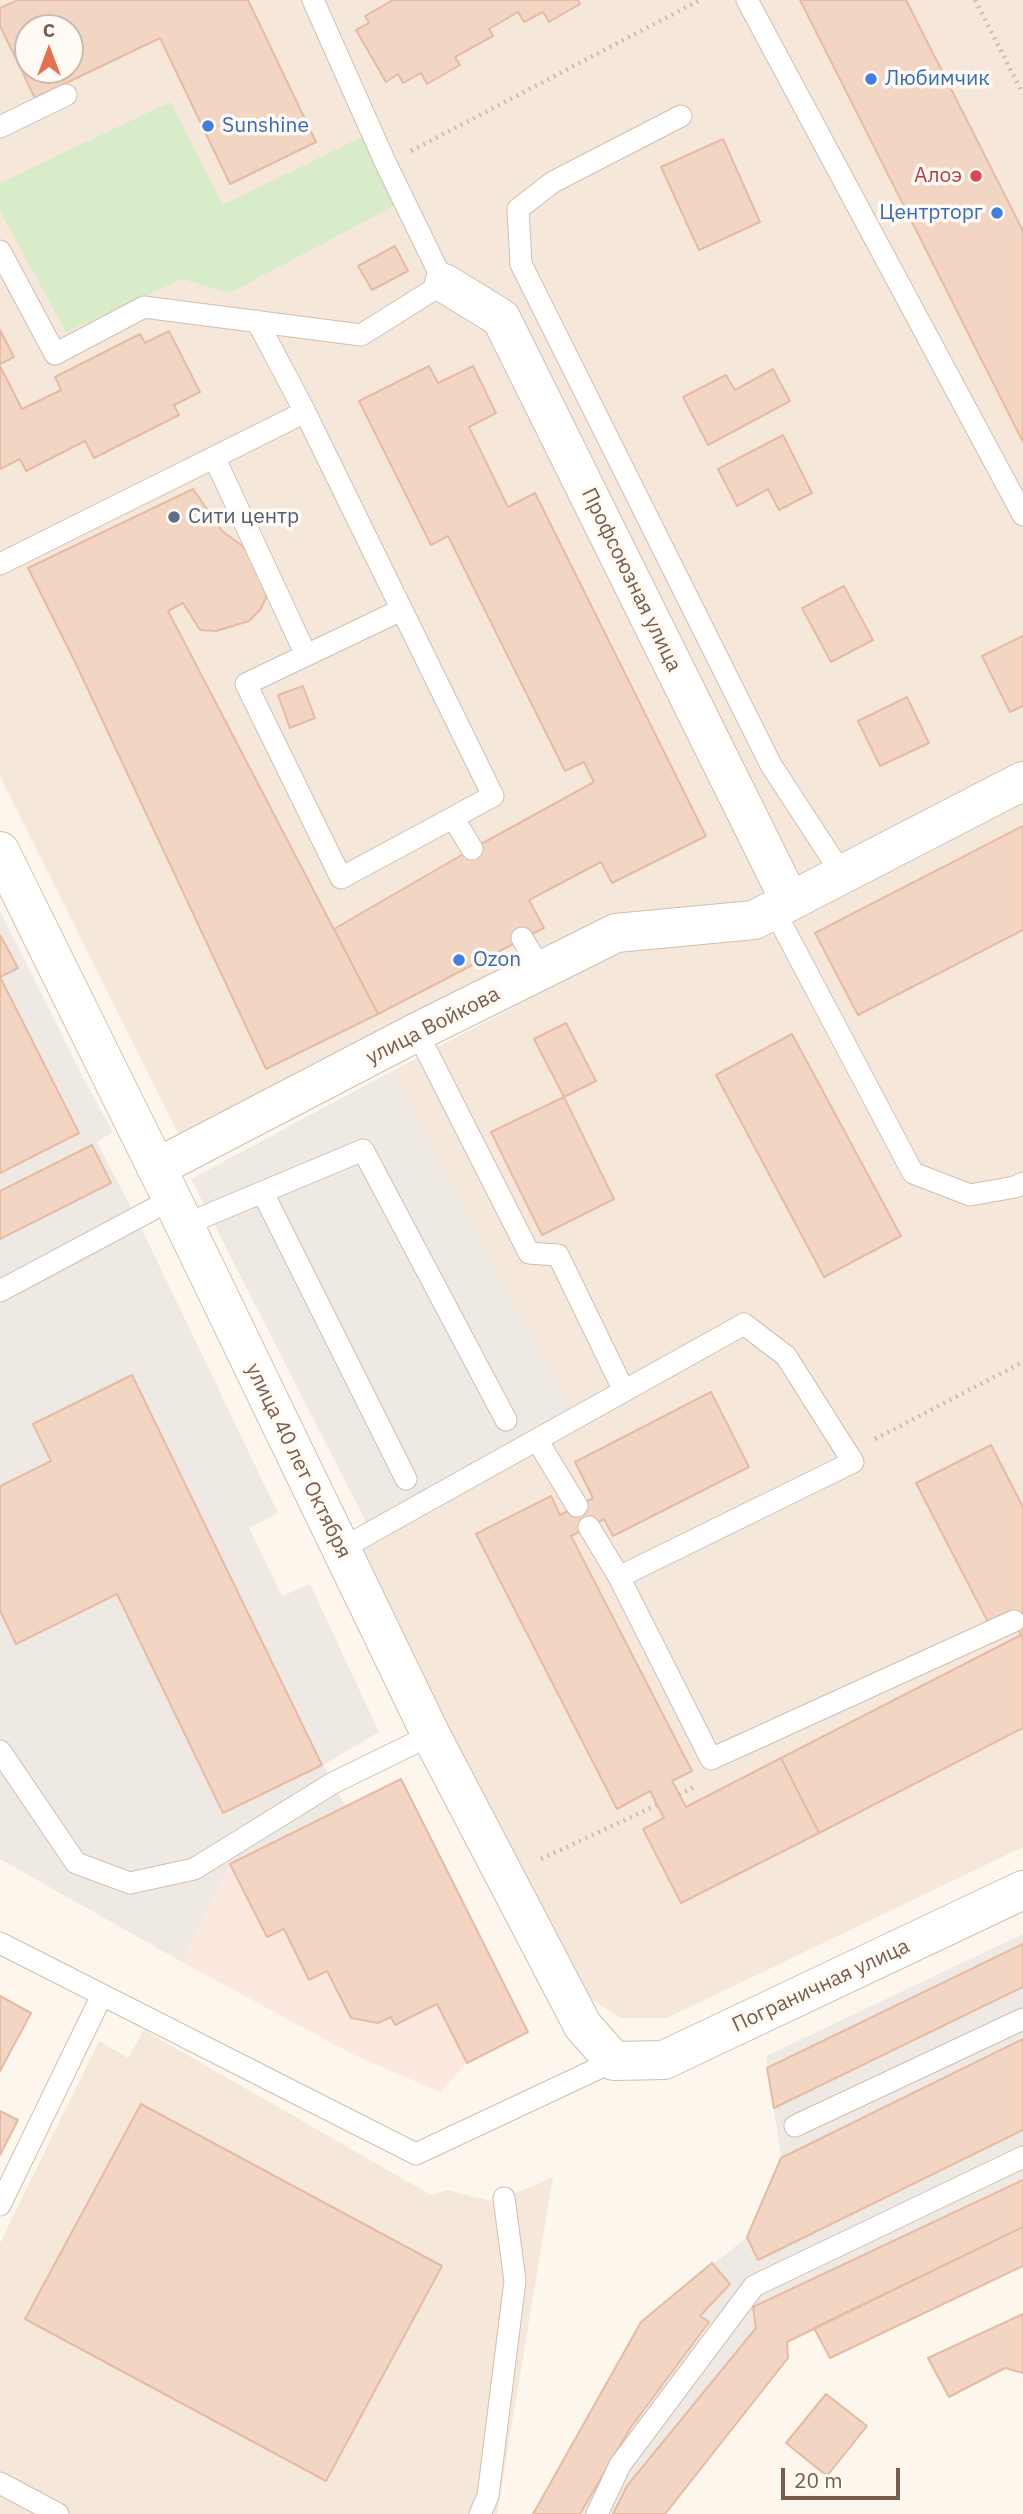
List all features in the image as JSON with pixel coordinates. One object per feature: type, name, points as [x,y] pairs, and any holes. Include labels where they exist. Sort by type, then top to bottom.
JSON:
[{"type":"street","name":"Профсоюзная улица","points":[[444,284],[501,318],[782,905]]},
{"type":"street","name":"улица Войкова","points":[[171,1197],[417,1032],[616,933],[754,920],[1023,781]]},
{"type":"street","name":"улица 40 лет Октября","points":[[0,851],[171,1197],[430,1735],[583,2026],[614,2061]]},
{"type":"street","name":"Пограничная улица","points":[[614,2061],[664,2060],[1023,1890]]},
{"type":"lane","points":[[0,251],[55,354],[144,307],[361,335],[444,284],[386,164],[313,0]]},
{"type":"lane","points":[[747,0],[1023,515]]},
{"type":"lane","points":[[0,127],[66,95]]},
{"type":"lane","points":[[681,116],[553,181],[518,209],[521,264],[771,765],[842,874]]},
{"type":"lane","points":[[257,321],[305,412],[494,796],[341,878],[246,684],[401,610]]},
{"type":"lane","points":[[0,564],[305,412]]},
{"type":"lane","points":[[215,458],[306,655]]},
{"type":"lane","points":[[454,819],[472,849]]},
{"type":"lane","points":[[782,905],[914,1173],[970,1195],[1023,1183]]},
{"type":"lane","points":[[522,938],[541,971]]},
{"type":"lane","points":[[417,1032],[529,1252],[558,1255],[624,1391]]},
{"type":"lane","points":[[0,1291],[171,1197],[263,1193],[363,1150],[506,1420]]},
{"type":"lane","points":[[263,1193],[406,1479]]},
{"type":"lane","points":[[341,1549],[744,1324],[786,1356],[853,1462],[619,1577]]},
{"type":"lane","points":[[537,1440],[577,1506]]},
{"type":"lane","points":[[589,1527],[619,1577],[710,1759],[1014,1621]]},
{"type":"lane","points":[[0,1751],[76,1863],[130,1883],[194,1869],[333,1783],[430,1735]]},
{"type":"lane","points":[[0,1942],[416,2154],[614,2061]]},
{"type":"lane","points":[[0,2204],[102,1994]]},
{"type":"lane","points":[[795,2126],[1023,2019]]},
{"type":"lane","points":[[597,2514],[620,2465],[754,2286],[1023,2157]]},
{"type":"lane","points":[[480,2514],[488,2496],[515,2281],[504,2198]]},
{"type":"lane","points":[[0,2483],[54,2513]]},
{"type":"path","points":[[386,164],[699,0]]},
{"type":"path","points":[[975,0],[1023,94]]},
{"type":"path","points":[[847,1453],[1023,1362]]},
{"type":"path","points":[[505,1876],[657,1805]]},
{"type":"shaded area","points":[[0,0],[1023,0],[1023,1847],[667,2018],[621,2018],[586,1996],[357,1550],[574,1418],[392,1071],[520,1004],[189,1155],[0,776]]},
{"type":"shaded area","points":[[0,911],[113,1132],[97,1142],[136,1217],[278,1513],[249,1528],[282,1596],[310,1584],[379,1732],[323,1765],[346,1807],[230,1864],[182,1962],[0,1859]]},
{"type":"shaded area","points":[[392,1071],[575,1418],[367,1524],[191,1179]]},
{"type":"shaded area","points":[[401,1779],[528,2032],[467,2063],[440,2092],[352,2054],[182,1962],[230,1864]]},
{"type":"shaded area","points":[[1023,1934],[1023,2227],[787,2341],[665,2514],[533,2514],[641,2322],[747,2237],[781,2158],[766,2056]]},
{"type":"shaded area","points":[[144,2030],[431,2195],[448,2190],[496,2202],[553,2177],[497,2514],[0,2514],[0,2243],[99,2041],[128,2058]]},
{"type":"green space","points":[[170,102],[223,205],[361,137],[399,203],[230,293],[182,279],[66,332],[0,211],[0,183]]},
{"type":"building","points":[[18,0],[248,0],[316,142],[230,184],[160,38],[84,74],[84,14],[14,14],[14,55],[0,26],[0,8]]},
{"type":"building","points":[[393,0],[578,0],[580,4],[549,22],[543,12],[524,22],[518,12],[489,29],[493,36],[455,57],[460,65],[427,84],[421,73],[403,83],[398,74],[386,82],[356,30],[369,23],[365,16]]},
{"type":"building","points":[[800,0],[906,0],[1023,231],[1023,442]]},
{"type":"building","points":[[28,84],[64,84],[35,98]]},
{"type":"building","points":[[723,139],[760,222],[699,250],[661,167]]},
{"type":"building","points":[[395,246],[408,271],[372,290],[358,266]]},
{"type":"building","points":[[0,330],[14,357],[0,364]]},
{"type":"building","points":[[169,331],[200,392],[174,405],[179,415],[94,458],[85,441],[26,471],[20,459],[0,469],[0,366],[22,409],[61,390],[55,377],[140,334],[145,343]]},
{"type":"building","points":[[429,366],[438,383],[473,366],[496,413],[469,427],[508,507],[535,493],[706,836],[612,883],[601,862],[529,900],[544,928],[378,1014],[334,929],[594,782],[584,762],[565,771],[448,536],[431,545],[359,401]]},
{"type":"building","points":[[773,369],[790,401],[708,445],[683,397],[726,375],[735,390]]},
{"type":"building","points":[[783,435],[812,493],[779,510],[768,489],[737,506],[718,469]]},
{"type":"building","points":[[193,489],[222,531],[244,547],[263,570],[266,598],[260,610],[249,621],[216,631],[200,630],[183,603],[168,611],[378,1014],[266,1069],[76,664],[28,568]]},
{"type":"building","points":[[844,586],[873,640],[831,662],[802,608]]},
{"type":"building","points":[[1023,636],[1023,706],[1010,712],[982,656]]},
{"type":"building","points":[[303,686],[315,718],[290,728],[278,695]]},
{"type":"building","points":[[907,697],[929,743],[880,766],[858,721]]},
{"type":"building","points":[[1023,826],[1023,930],[858,1015],[815,933]]},
{"type":"building","points":[[0,935],[18,968],[0,977]]},
{"type":"building","points":[[0,977],[79,1133],[0,1173]]},
{"type":"building","points":[[566,1023],[596,1081],[564,1097],[534,1039]]},
{"type":"building","points":[[792,1034],[901,1236],[824,1277],[716,1075]]},
{"type":"building","points":[[564,1097],[614,1199],[542,1235],[491,1132]]},
{"type":"building","points":[[92,1145],[111,1183],[0,1239],[0,1191]]},
{"type":"building","points":[[132,1375],[322,1765],[223,1813],[117,1594],[16,1644],[0,1611],[0,1486],[51,1461],[33,1424]]},
{"type":"building","points":[[711,1392],[749,1467],[613,1536],[604,1519],[571,1536],[692,1771],[672,1781],[686,1807],[781,1758],[819,1833],[681,1903],[643,1829],[664,1818],[650,1791],[617,1809],[476,1534],[551,1496],[560,1515],[593,1498],[575,1462]]},
{"type":"building","points":[[991,1445],[1023,1507],[1023,1728],[819,1833],[781,1758],[1021,1635],[1009,1611],[988,1622],[916,1483]]},
{"type":"building","points":[[401,1779],[528,2032],[467,2063],[437,2004],[395,2025],[391,2017],[378,2023],[351,2018],[327,1971],[309,1980],[284,1929],[267,1937],[230,1864]]},
{"type":"building","points":[[1023,1944],[1023,1987],[774,2108],[767,2068]]},
{"type":"building","points":[[0,1996],[31,2013],[0,2071]]},
{"type":"building","points":[[1023,2039],[1023,2130],[758,2260],[747,2237],[781,2158]]},
{"type":"building","points":[[141,2104],[442,2266],[326,2481],[25,2319]]},
{"type":"building","points":[[0,2111],[18,2120],[0,2155]]},
{"type":"building","points":[[1023,2180],[1023,2227],[787,2342],[788,2358],[665,2514],[613,2514],[627,2486],[756,2328],[753,2307]]},
{"type":"building","points":[[1023,2227],[1023,2266],[830,2358],[814,2328]]},
{"type":"building","points":[[712,2263],[730,2284],[700,2316],[709,2322],[631,2427],[580,2514],[533,2514],[641,2322]]},
{"type":"building","points":[[1023,2314],[1023,2373],[1005,2368],[949,2397],[928,2358]]},
{"type":"building","points":[[826,2394],[867,2426],[827,2476],[786,2443]]},
{"type":"place","name":"Любимчик","points":[[871,79]]},
{"type":"place","name":"Sunshine","points":[[208,126]]},
{"type":"place","name":"Алоэ","points":[[976,176]]},
{"type":"place","name":"Центрторг","points":[[997,213]]},
{"type":"place","name":"Сити центр","points":[[174,517]]},
{"type":"place","name":"Ozon","points":[[459,960]]}]
